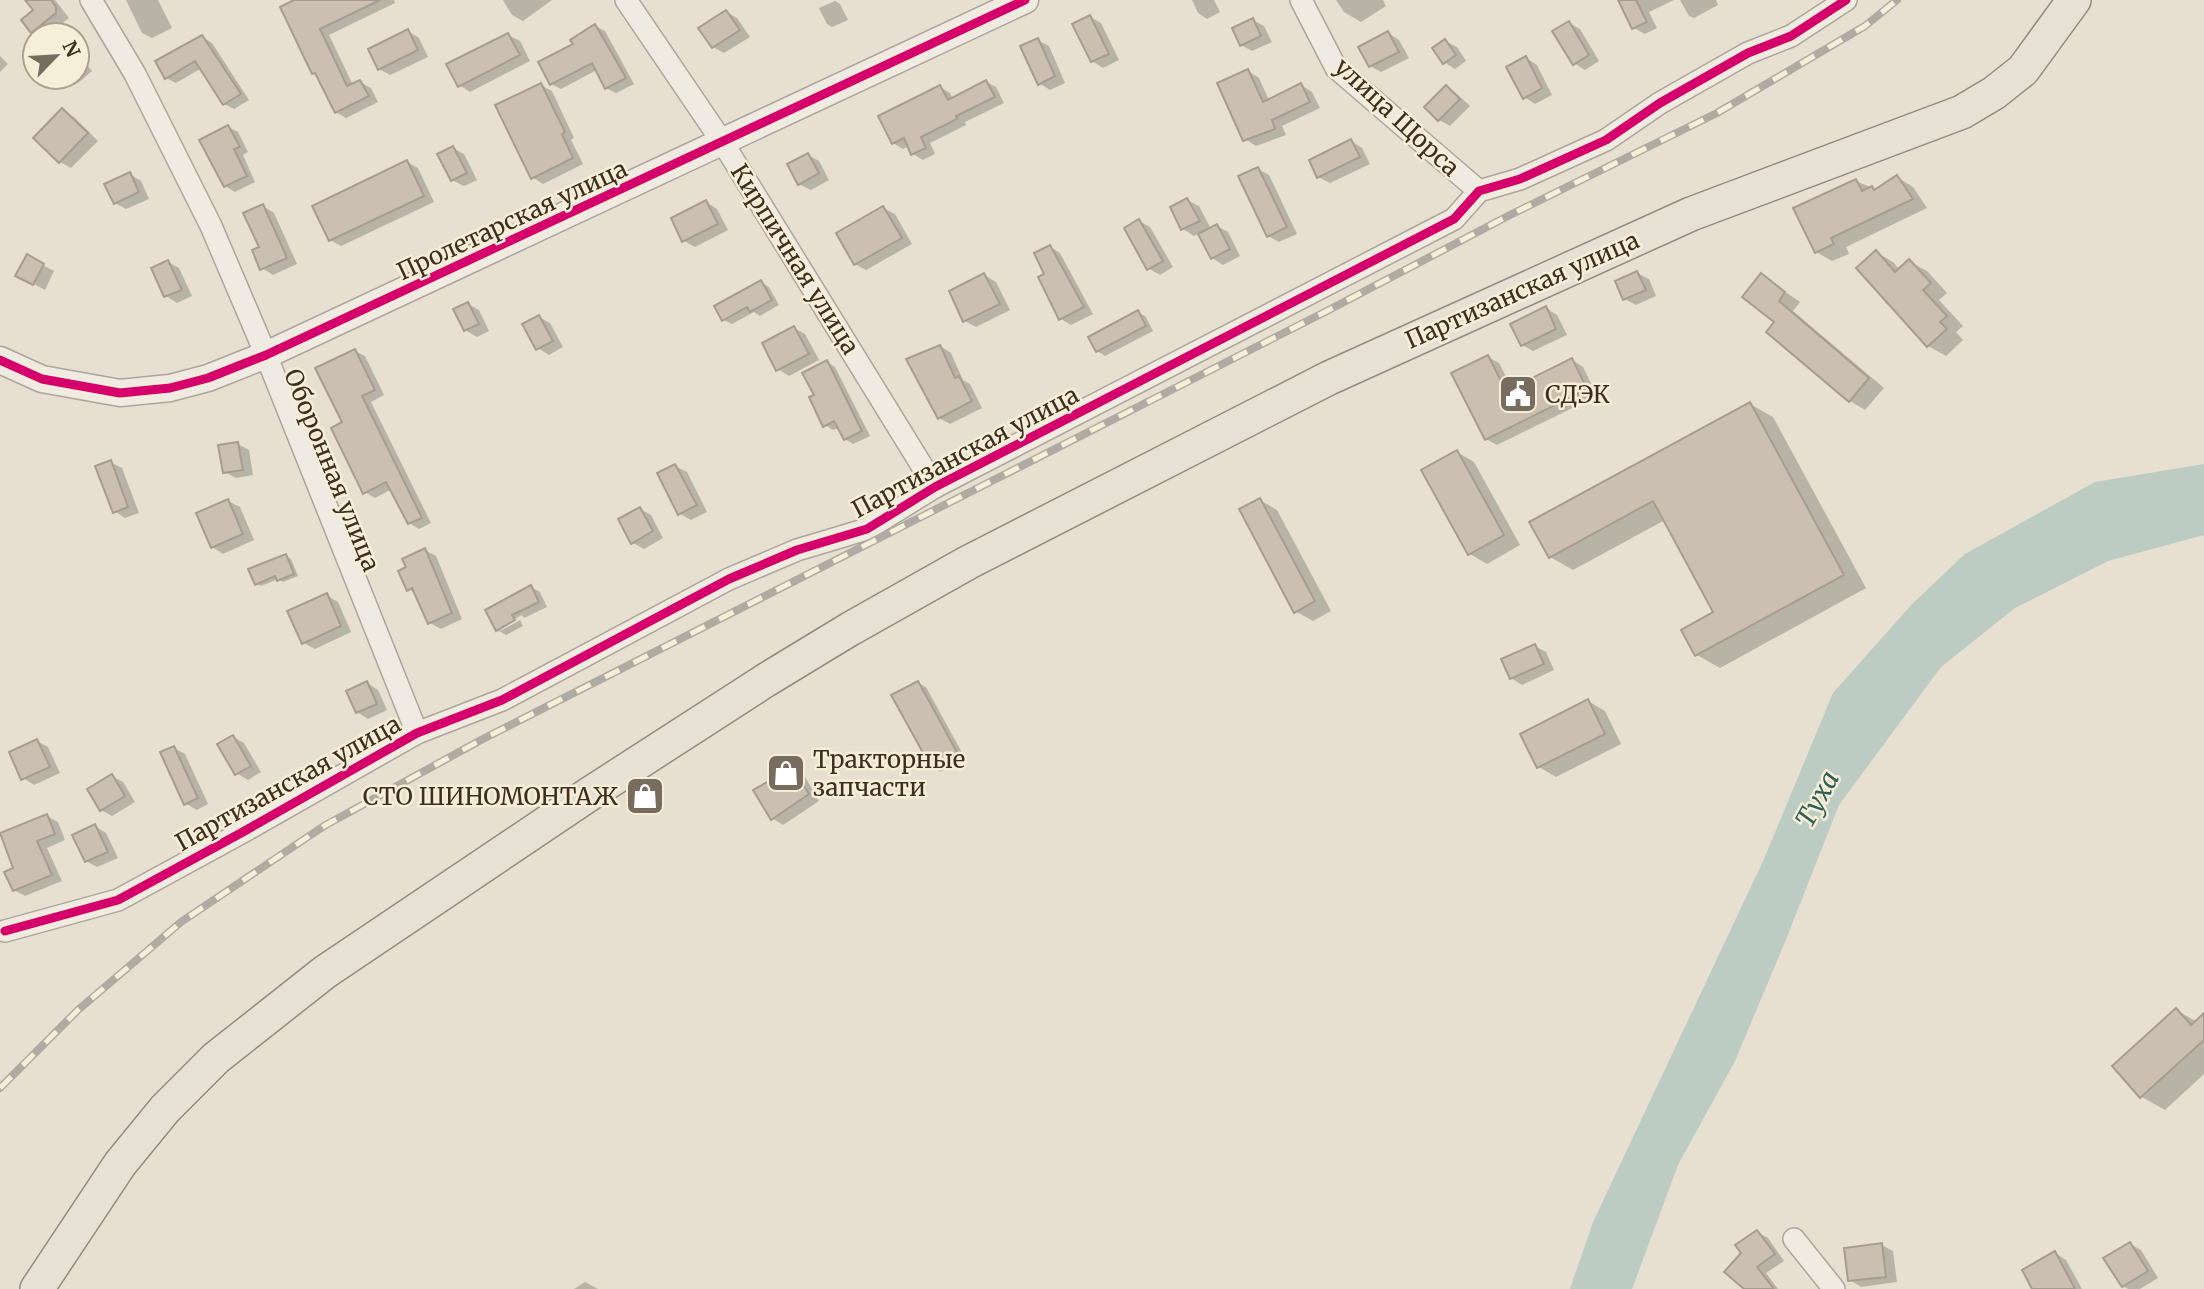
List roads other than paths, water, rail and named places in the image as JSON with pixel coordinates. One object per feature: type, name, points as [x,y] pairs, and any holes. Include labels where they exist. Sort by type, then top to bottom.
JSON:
[{"type":"main road","name":"Партизанская улица","points":[[37,1289],[120,1164],[165,1109],[216,1058],[325,972],[591,793],[766,680],[969,562],[1329,377],[1691,214],[1962,112],[1994,93],[2023,70],[2074,0]]},
{"type":"street","name":"Оборонная улица","points":[[91,0],[135,74],[211,226],[266,355],[417,733]]},
{"type":"street","name":"Кирпичная улица","points":[[626,0],[723,142],[935,486]]},
{"type":"street","name":"Пролетарская улица","points":[[0,360],[42,379],[121,393],[170,388],[208,378],[266,355],[1025,0]]},
{"type":"street","name":"улица Щорса","points":[[1301,0],[1336,68],[1479,191]]},
{"type":"street","points":[[1479,191],[1520,179],[1606,140],[1660,103],[1748,53],[1791,36],[1846,0]]},
{"type":"street","name":"Партизанская улица","points":[[5,931],[118,900],[417,733],[502,700],[729,579],[797,550],[867,529],[935,486],[1454,219],[1479,191]]},
{"type":"street","points":[[1794,1239],[1834,1289]]},
{"type":"water","name":"Туха","points":[[2204,464],[2204,535],[2108,561],[2015,608],[1941,667],[1839,805],[1735,1061],[1678,1165],[1632,1289],[1570,1289],[1593,1222],[1764,859],[1833,693],[1912,604],[1965,554],[2095,482]]},
{"type":"railway","points":[[0,1088],[78,1010],[181,922],[324,826],[481,740],[1323,313],[1508,216],[1717,113],[1865,26],[1897,0]]},
{"type":"place","name":"СДЭК","points":[[1518,394]]},
{"type":"place","name":"Тракторные запчасти","points":[[786,773]]},
{"type":"place","name":"СТО ШИНОМОНТАЖ","points":[[645,796]]}]
